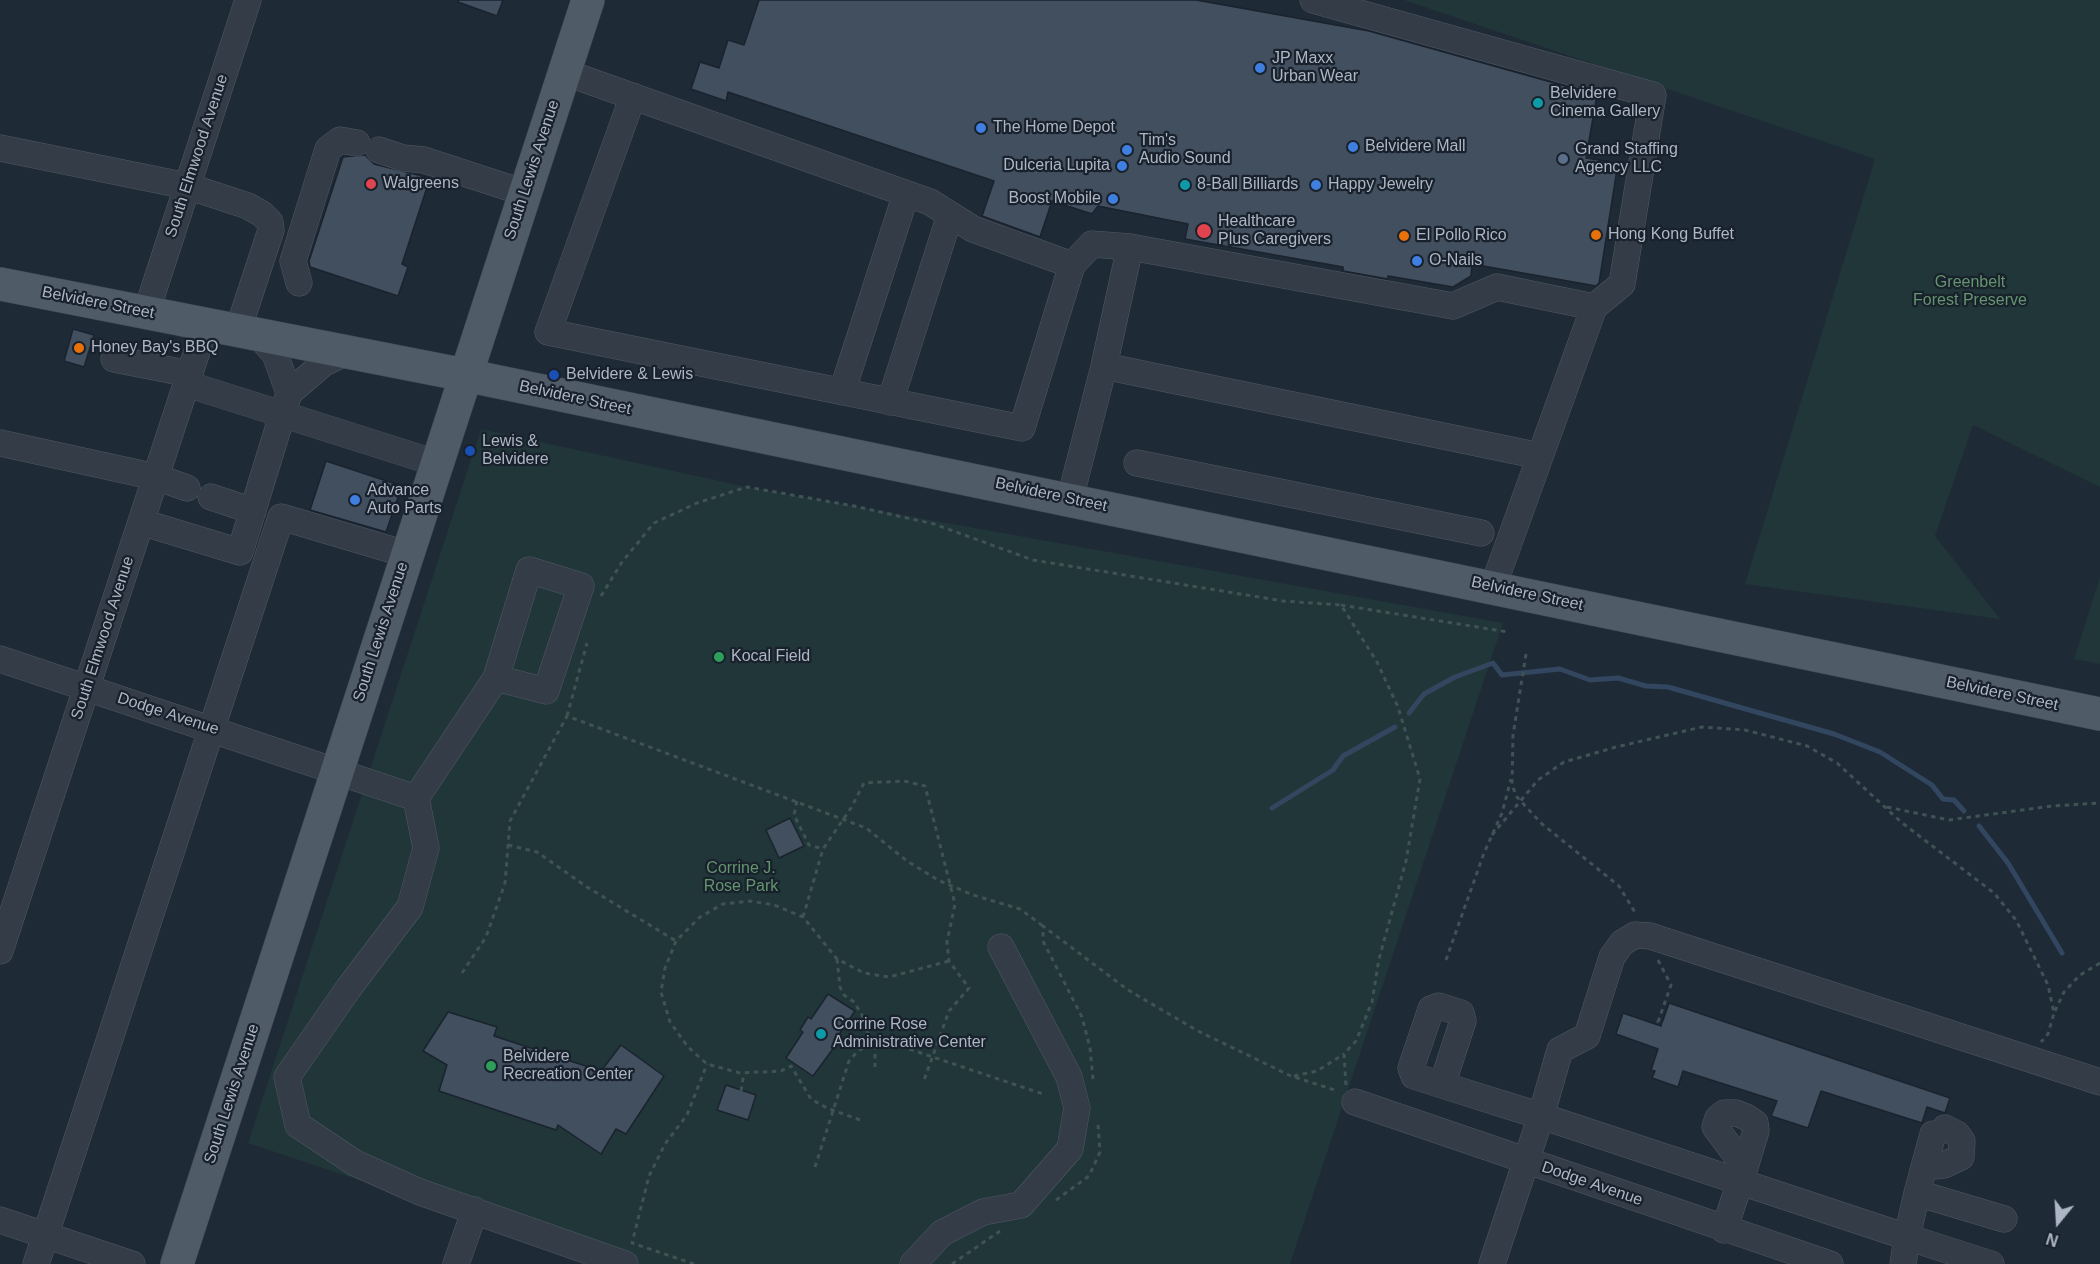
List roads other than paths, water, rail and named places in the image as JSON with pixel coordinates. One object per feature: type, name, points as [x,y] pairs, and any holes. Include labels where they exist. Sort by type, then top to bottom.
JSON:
[{"type":"main road","name":"South Lewis Avenue","points":[[177,1264],[588,0]]},
{"type":"main road","name":"Belvidere Street","points":[[0,284],[465,375],[2100,714]]},
{"type":"street","name":"South Elmwood Avenue","points":[[146,313],[248,0]]},
{"type":"street","points":[[1313,0],[1653,95],[1622,284],[1594,307],[1493,587]]},
{"type":"street","points":[[564,72],[930,202],[973,229],[1072,265]]},
{"type":"street","points":[[633,96],[548,332],[1022,428],[1072,265],[1092,244],[1130,247],[1454,306],[1497,287],[1594,307]]},
{"type":"street","points":[[299,283],[293,261],[328,149],[340,140],[403,158],[424,160],[525,193]]},
{"type":"street","points":[[0,148],[187,186],[248,206],[270,222],[271,230],[248,332],[275,354],[286,404]]},
{"type":"street","points":[[842,392],[906,194]]},
{"type":"street","points":[[890,402],[950,215]]},
{"type":"street","points":[[1070,499],[1104,366],[1130,247]]},
{"type":"street","name":"South Elmwood Avenue","points":[[1,943],[206,324]]},
{"type":"street","points":[[141,522],[240,552],[286,404],[324,363],[347,352]]},
{"type":"street","points":[[114,359],[286,404],[436,463]]},
{"type":"street","points":[[1104,366],[1540,456]]},
{"type":"street","points":[[0,444],[156,477],[187,488]]},
{"type":"street","points":[[1137,463],[1481,532]]},
{"type":"street","points":[[211,496],[250,520]]},
{"type":"street","points":[[36,1264],[281,517],[406,554]]},
{"type":"street","points":[[495,678],[546,691],[581,586],[529,570],[495,678],[416,798],[426,849],[410,907],[348,989],[287,1077],[297,1125],[355,1163],[420,1192],[625,1264]]},
{"type":"street","name":"Dodge Avenue","points":[[0,659],[416,798]]},
{"type":"street","points":[[1492,1264],[1527,1161],[1560,1050],[1587,1036],[1612,957],[1622,943],[1635,935],[1645,936],[2100,1082]]},
{"type":"street","points":[[913,1264],[942,1233],[983,1212],[1021,1205],[1070,1149],[1077,1108],[1069,1077],[1001,947]]},
{"type":"street","points":[[1442,1085],[1742,1174],[1907,1237],[1991,1264]]},
{"type":"street","name":"Dodge Avenue","points":[[1355,1102],[1724,1230],[1830,1264]]},
{"type":"street","points":[[1903,1264],[1907,1237],[1924,1167],[1939,1131],[1957,1134],[1962,1141],[1961,1157],[1944,1165],[1924,1167]]},
{"type":"street","points":[[1724,1230],[1742,1174]]},
{"type":"street","points":[[1917,1193],[2004,1219]]},
{"type":"street","points":[[456,1264],[475,1210]]},
{"type":"street","points":[[0,1220],[132,1264]]},
{"type":"waterway","points":[[1409,713],[1424,694],[1455,677],[1493,663],[1502,675],[1560,669],[1590,680],[1618,678],[1646,686],[1668,687],[1834,734],[1880,752],[1932,785],[1943,799],[1954,800],[1964,811]]},
{"type":"waterway","points":[[1272,808],[1333,770],[1343,756],[1395,727]]},
{"type":"waterway","points":[[1979,826],[2008,863],[2062,953]]},
{"type":"place","name":"JP Maxx Urban Wear","points":[[1260,68]]},
{"type":"place","name":"Belvidere Cinema Gallery","points":[[1538,103]]},
{"type":"place","name":"The Home Depot","points":[[981,128]]},
{"type":"place","name":"Belvidere Mall","points":[[1353,147]]},
{"type":"place","name":"Tim's Audio Sound","points":[[1127,150]]},
{"type":"place","name":"Grand Staffing Agency LLC","points":[[1563,159]]},
{"type":"place","name":"Dulceria Lupita","points":[[1122,166]]},
{"type":"place","name":"Walgreens","points":[[371,184]]},
{"type":"place","name":"8-Ball Billiards","points":[[1185,185]]},
{"type":"place","name":"Happy Jewelry","points":[[1316,185]]},
{"type":"place","name":"Boost Mobile","points":[[1113,199]]},
{"type":"place","name":"Healthcare Plus Caregivers","points":[[1204,231]]},
{"type":"place","name":"Hong Kong Buffet","points":[[1596,235]]},
{"type":"place","name":"El Pollo Rico","points":[[1404,236]]},
{"type":"place","name":"O-Nails","points":[[1417,261]]},
{"type":"place","name":"Honey Bay's BBQ","points":[[79,348]]},
{"type":"place","name":"Belvidere & Lewis","points":[[554,375]]},
{"type":"place","name":"Lewis & Belvidere","points":[[470,451]]},
{"type":"place","name":"Advance Auto Parts","points":[[355,500]]},
{"type":"place","name":"Kocal Field","points":[[719,657]]},
{"type":"place","name":"Corrine Rose Administrative Center","points":[[821,1034]]},
{"type":"place","name":"Belvidere Recreation Center","points":[[491,1066]]},
{"type":"park label","name":"Greenbelt Forest Preserve","points":[[1970,292]]},
{"type":"park label","name":"Corrine J. Rose Park","points":[[741,878]]}]
